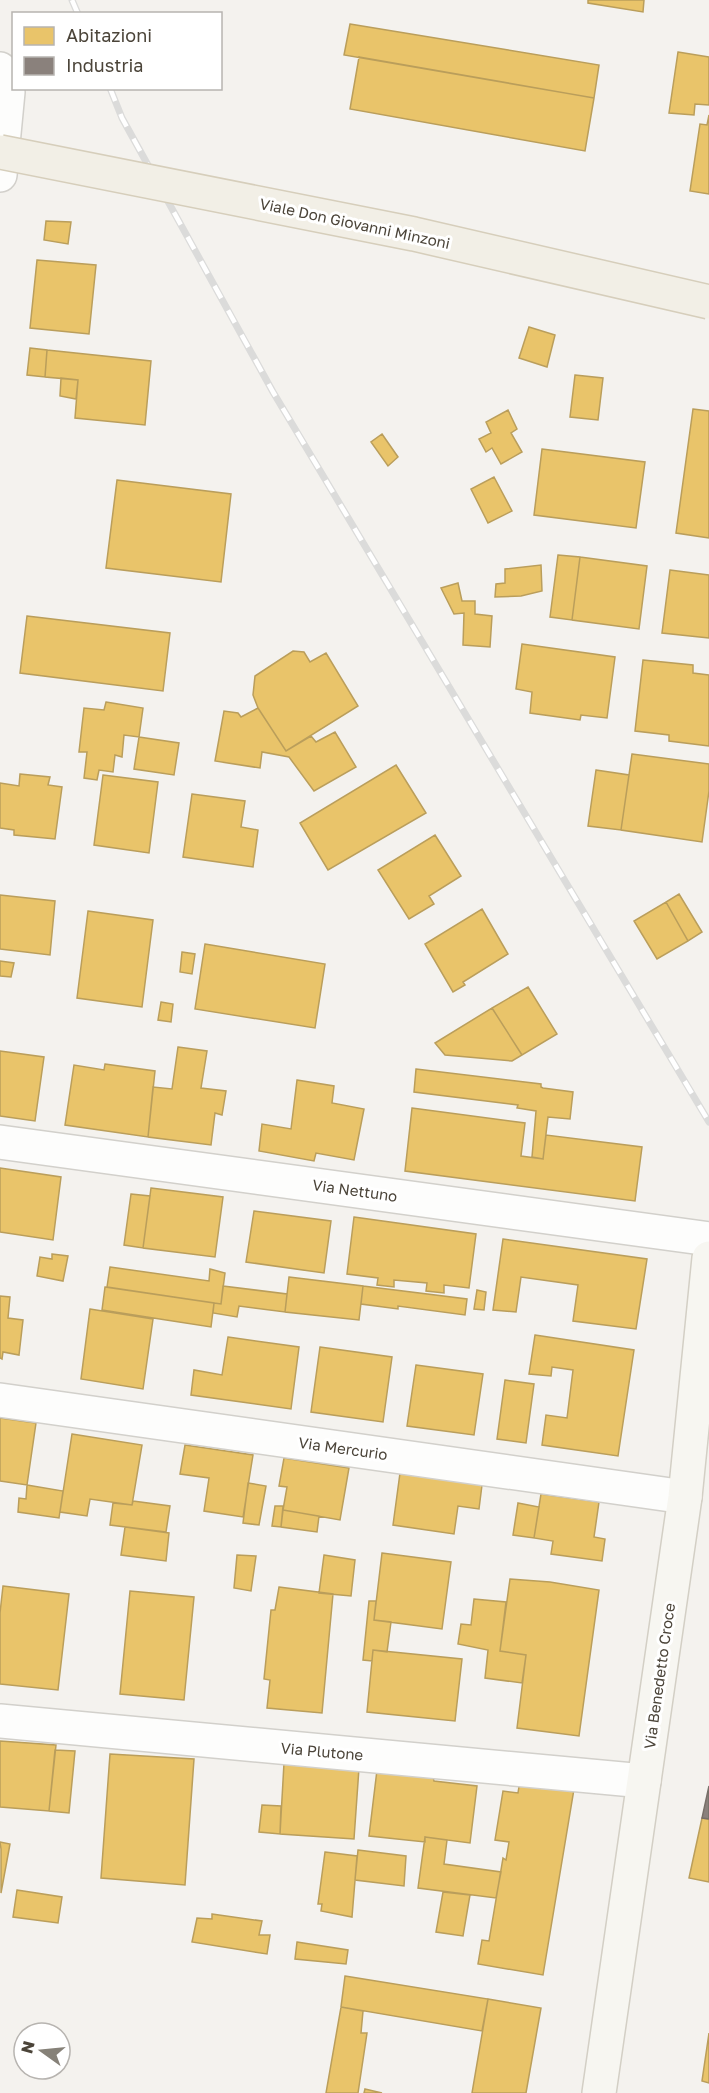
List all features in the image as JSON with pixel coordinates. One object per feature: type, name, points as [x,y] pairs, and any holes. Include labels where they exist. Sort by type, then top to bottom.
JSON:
[{"type":"main road","name":"Viale Don Giovanni Minzoni","points":[[0,153],[414,234],[709,302]]},
{"type":"main road","name":"Via Benedetto Croce","points":[[599,2093],[685,1497],[709,1258]]},
{"type":"street","points":[[0,69],[8,92],[0,175]]},
{"type":"street","name":"Via Nettuno","points":[[0,1142],[709,1239]]},
{"type":"street","name":"Via Mercurio","points":[[0,1400],[685,1497]]},
{"type":"street","name":"Via Plutone","points":[[0,1721],[644,1781]]},
{"type":"building: Abitazioni","points":[[588,0],[644,0],[643,12],[588,3]]},
{"type":"building: Abitazioni","points":[[350,24],[599,65],[594,98],[344,55]]},
{"type":"building: Abitazioni","points":[[678,52],[709,57],[709,105],[695,104],[694,115],[669,113]]},
{"type":"building: Abitazioni","points":[[359,57],[594,98],[585,151],[350,109]]},
{"type":"building: Abitazioni","points":[[709,115],[709,194],[690,191],[700,124],[707,125]]},
{"type":"building: Abitazioni","points":[[46,221],[71,222],[68,244],[44,240]]},
{"type":"building: Abitazioni","points":[[37,260],[96,265],[89,334],[30,328]]},
{"type":"building: Abitazioni","points":[[529,327],[555,335],[547,367],[519,358]]},
{"type":"building: Abitazioni","points":[[30,348],[47,350],[45,377],[27,375]]},
{"type":"building: Abitazioni","points":[[47,350],[151,361],[145,425],[75,418],[78,380],[45,377]]},
{"type":"building: Abitazioni","points":[[575,375],[603,378],[598,420],[570,417]]},
{"type":"building: Abitazioni","points":[[61,378],[78,380],[76,399],[60,396]]},
{"type":"building: Abitazioni","points":[[693,409],[709,411],[709,538],[676,533]]},
{"type":"building: Abitazioni","points":[[508,410],[517,429],[511,433],[522,452],[501,464],[492,448],[486,452],[479,439],[491,433],[486,422]]},
{"type":"building: Abitazioni","points":[[382,434],[398,457],[388,466],[371,442]]},
{"type":"building: Abitazioni","points":[[542,449],[645,462],[636,528],[534,515]]},
{"type":"building: Abitazioni","points":[[494,477],[512,511],[488,523],[471,489]]},
{"type":"building: Abitazioni","points":[[117,480],[231,494],[221,582],[106,568]]},
{"type":"building: Abitazioni","points":[[558,555],[580,557],[572,620],[550,617]]},
{"type":"building: Abitazioni","points":[[580,557],[647,566],[639,629],[572,620]]},
{"type":"building: Abitazioni","points":[[541,565],[542,591],[521,596],[495,597],[496,584],[505,583],[505,569]]},
{"type":"building: Abitazioni","points":[[670,570],[709,575],[709,638],[662,633]]},
{"type":"building: Abitazioni","points":[[458,583],[462,601],[475,601],[475,614],[492,616],[490,647],[463,645],[464,613],[454,614],[441,588]]},
{"type":"building: Abitazioni","points":[[27,616],[170,633],[163,691],[20,673]]},
{"type":"building: Abitazioni","points":[[522,644],[615,657],[607,718],[581,715],[580,720],[530,713],[532,692],[516,689]]},
{"type":"building: Abitazioni","points":[[293,651],[304,652],[310,662],[326,653],[358,706],[286,751],[258,708],[253,695],[255,676]]},
{"type":"building: Abitazioni","points":[[643,660],[693,665],[693,673],[709,675],[709,746],[669,741],[669,735],[635,731]]},
{"type":"building: Abitazioni","points":[[106,702],[143,708],[139,737],[124,735],[122,757],[115,755],[113,772],[99,770],[97,780],[84,778],[87,752],[79,752],[84,708],[104,710]]},
{"type":"building: Abitazioni","points":[[258,708],[286,751],[311,736],[316,742],[335,732],[356,767],[314,791],[289,757],[262,752],[260,768],[215,761],[224,711],[238,713],[241,717]]},
{"type":"building: Abitazioni","points":[[139,737],[179,743],[174,775],[134,769]]},
{"type":"building: Abitazioni","points":[[632,754],[709,764],[709,791],[702,842],[621,830]]},
{"type":"building: Abitazioni","points":[[396,765],[426,813],[328,870],[300,823]]},
{"type":"building: Abitazioni","points":[[596,770],[629,775],[621,830],[588,826]]},
{"type":"building: Abitazioni","points":[[20,774],[50,777],[48,785],[62,787],[55,839],[14,835],[14,830],[0,828],[0,783],[19,786]]},
{"type":"building: Abitazioni","points":[[103,775],[158,782],[149,853],[94,845]]},
{"type":"building: Abitazioni","points":[[192,794],[245,801],[241,827],[258,830],[253,867],[183,857]]},
{"type":"building: Abitazioni","points":[[435,835],[461,876],[429,896],[434,904],[409,919],[378,870]]},
{"type":"building: Abitazioni","points":[[679,894],[702,932],[688,941],[666,902]]},
{"type":"building: Abitazioni","points":[[0,895],[55,901],[50,955],[0,949]]},
{"type":"building: Abitazioni","points":[[666,902],[688,941],[657,959],[634,921]]},
{"type":"building: Abitazioni","points":[[482,909],[508,954],[463,982],[465,985],[453,992],[425,944]]},
{"type":"building: Abitazioni","points":[[88,911],[153,920],[142,1007],[77,998]]},
{"type":"building: Abitazioni","points":[[205,944],[325,964],[315,1028],[195,1009]]},
{"type":"building: Abitazioni","points":[[182,952],[195,954],[192,974],[180,972]]},
{"type":"building: Abitazioni","points":[[0,961],[14,963],[11,977],[0,976]]},
{"type":"building: Abitazioni","points":[[528,987],[557,1034],[522,1055],[492,1008]]},
{"type":"building: Abitazioni","points":[[161,1002],[173,1004],[171,1022],[158,1020]]},
{"type":"building: Abitazioni","points":[[492,1008],[522,1055],[512,1061],[445,1055],[435,1043]]},
{"type":"building: Abitazioni","points":[[178,1047],[207,1051],[201,1088],[226,1091],[222,1115],[215,1113],[211,1145],[148,1137],[153,1087],[172,1089]]},
{"type":"building: Abitazioni","points":[[0,1051],[44,1057],[35,1121],[0,1116]]},
{"type":"building: Abitazioni","points":[[105,1064],[155,1071],[148,1137],[65,1125],[74,1065],[104,1070]]},
{"type":"building: Abitazioni","points":[[416,1069],[541,1084],[543,1088],[573,1092],[570,1119],[548,1117],[543,1159],[532,1157],[536,1111],[517,1108],[518,1105],[414,1092]]},
{"type":"building: Abitazioni","points":[[297,1080],[334,1086],[332,1103],[364,1109],[354,1160],[316,1153],[314,1161],[259,1151],[262,1124],[291,1129]]},
{"type":"building: Abitazioni","points":[[412,1108],[525,1123],[521,1156],[543,1159],[546,1135],[642,1147],[635,1201],[405,1171]]},
{"type":"building: Abitazioni","points":[[0,1168],[61,1177],[53,1240],[0,1232]]},
{"type":"building: Abitazioni","points":[[151,1188],[223,1197],[215,1257],[143,1248]]},
{"type":"building: Abitazioni","points":[[131,1194],[150,1196],[143,1248],[124,1245]]},
{"type":"building: Abitazioni","points":[[254,1211],[331,1221],[324,1273],[246,1262]]},
{"type":"building: Abitazioni","points":[[354,1217],[476,1234],[469,1288],[444,1285],[444,1293],[426,1291],[427,1283],[394,1280],[394,1287],[377,1285],[378,1278],[347,1274]]},
{"type":"building: Abitazioni","points":[[503,1239],[647,1259],[636,1329],[573,1321],[578,1285],[521,1277],[516,1312],[493,1310]]},
{"type":"building: Abitazioni","points":[[52,1254],[68,1256],[63,1281],[37,1276],[40,1257],[52,1259]]},
{"type":"building: Abitazioni","points":[[110,1267],[209,1281],[210,1269],[225,1273],[221,1304],[107,1287]]},
{"type":"building: Abitazioni","points":[[289,1277],[363,1286],[359,1320],[285,1312]]},
{"type":"building: Abitazioni","points":[[223,1286],[287,1294],[285,1312],[239,1306],[237,1317],[213,1313],[214,1303],[221,1304]]},
{"type":"building: Abitazioni","points":[[363,1286],[467,1299],[465,1315],[398,1306],[398,1309],[361,1304]]},
{"type":"building: Abitazioni","points":[[105,1287],[214,1303],[211,1327],[102,1310]]},
{"type":"building: Abitazioni","points":[[477,1290],[486,1292],[484,1310],[474,1309]]},
{"type":"building: Abitazioni","points":[[0,1296],[10,1297],[8,1318],[23,1320],[19,1355],[3,1352],[2,1359],[0,1358]]},
{"type":"building: Abitazioni","points":[[90,1309],[153,1319],[143,1389],[81,1379]]},
{"type":"building: Abitazioni","points":[[535,1335],[634,1350],[618,1456],[542,1445],[546,1415],[567,1418],[573,1370],[552,1367],[551,1376],[529,1374]]},
{"type":"building: Abitazioni","points":[[228,1337],[299,1347],[291,1409],[191,1395],[194,1370],[222,1375]]},
{"type":"building: Abitazioni","points":[[320,1347],[392,1357],[383,1422],[311,1412]]},
{"type":"building: Abitazioni","points":[[416,1365],[483,1374],[474,1435],[407,1426]]},
{"type":"building: Abitazioni","points":[[505,1380],[534,1384],[526,1443],[497,1439]]},
{"type":"building: Abitazioni","points":[[0,1418],[36,1423],[27,1485],[0,1481]]},
{"type":"building: Abitazioni","points":[[72,1434],[142,1445],[132,1505],[90,1499],[87,1516],[60,1512]]},
{"type":"building: Abitazioni","points":[[185,1445],[253,1455],[243,1517],[204,1511],[209,1478],[180,1474]]},
{"type":"building: Abitazioni","points":[[284,1458],[349,1468],[340,1520],[283,1510],[287,1487],[279,1486]]},
{"type":"building: Abitazioni","points":[[400,1473],[482,1485],[479,1509],[458,1506],[454,1534],[393,1525]]},
{"type":"building: Abitazioni","points":[[248,1483],[266,1486],[259,1525],[243,1523]]},
{"type":"building: Abitazioni","points":[[27,1485],[63,1491],[59,1518],[18,1512],[19,1498],[26,1499]]},
{"type":"building: Abitazioni","points":[[541,1494],[599,1502],[594,1537],[605,1539],[602,1561],[551,1554],[553,1541],[534,1538]]},
{"type":"building: Abitazioni","points":[[133,1501],[170,1506],[166,1532],[110,1525],[113,1503],[132,1505]]},
{"type":"building: Abitazioni","points":[[518,1503],[539,1507],[534,1538],[513,1535]]},
{"type":"building: Abitazioni","points":[[275,1506],[283,1506],[281,1527],[272,1526]]},
{"type":"building: Abitazioni","points":[[283,1510],[319,1516],[317,1532],[281,1527]]},
{"type":"building: Abitazioni","points":[[125,1527],[169,1533],[166,1561],[121,1555]]},
{"type":"building: Abitazioni","points":[[382,1553],[451,1562],[442,1629],[374,1620]]},
{"type":"building: Abitazioni","points":[[237,1555],[256,1556],[251,1591],[234,1588]]},
{"type":"building: Abitazioni","points":[[324,1555],[355,1560],[351,1596],[319,1593]]},
{"type":"building: Abitazioni","points":[[510,1579],[550,1582],[599,1590],[579,1736],[517,1728],[526,1655],[500,1651]]},
{"type":"building: Abitazioni","points":[[3,1586],[69,1594],[58,1690],[0,1684],[0,1613]]},
{"type":"building: Abitazioni","points":[[279,1587],[333,1594],[322,1713],[267,1708],[270,1680],[264,1679],[271,1610],[275,1610]]},
{"type":"building: Abitazioni","points":[[130,1591],[194,1597],[184,1700],[120,1694]]},
{"type":"building: Abitazioni","points":[[474,1599],[506,1602],[500,1651],[526,1655],[522,1683],[485,1678],[488,1650],[458,1644],[461,1624],[471,1625]]},
{"type":"building: Abitazioni","points":[[369,1601],[376,1601],[374,1620],[391,1622],[387,1652],[373,1650],[372,1661],[363,1660]]},
{"type":"building: Abitazioni","points":[[373,1650],[462,1659],[455,1721],[367,1712]]},
{"type":"building: Abitazioni","points":[[0,1741],[56,1745],[49,1811],[0,1807]]},
{"type":"building: Abitazioni","points":[[55,1750],[75,1751],[69,1813],[49,1811]]},
{"type":"building: Abitazioni","points":[[110,1754],[194,1759],[185,1885],[101,1878]]},
{"type":"building: Abitazioni","points":[[284,1763],[359,1768],[354,1839],[280,1834]]},
{"type":"building: Abitazioni","points":[[377,1770],[433,1777],[434,1781],[477,1786],[470,1843],[425,1837],[425,1842],[369,1836]]},
{"type":"building: Abitazioni","points":[[520,1780],[574,1789],[543,1975],[478,1964],[482,1940],[489,1941],[503,1858],[506,1860],[509,1842],[495,1840],[503,1791],[518,1793]]},
{"type":"building: Abitazioni","points":[[262,1805],[281,1806],[280,1834],[259,1832]]},
{"type":"building: Abitazioni","points":[[702,1818],[709,1819],[709,1882],[689,1878]]},
{"type":"building: Abitazioni","points":[[425,1837],[447,1840],[444,1864],[501,1872],[496,1898],[418,1888]]},
{"type":"building: Abitazioni","points":[[0,1842],[10,1844],[1,1893],[1,1849]]},
{"type":"building: Abitazioni","points":[[358,1850],[406,1856],[404,1886],[355,1880]]},
{"type":"building: Abitazioni","points":[[325,1852],[357,1856],[352,1917],[321,1911],[322,1904],[318,1904]]},
{"type":"building: Abitazioni","points":[[17,1890],[62,1897],[58,1923],[13,1917]]},
{"type":"building: Abitazioni","points":[[443,1892],[470,1895],[463,1936],[436,1932]]},
{"type":"building: Abitazioni","points":[[212,1914],[262,1921],[259,1935],[270,1935],[267,1954],[192,1942],[197,1918],[212,1919]]},
{"type":"building: Abitazioni","points":[[297,1942],[348,1950],[346,1964],[295,1959]]},
{"type":"building: Abitazioni","points":[[345,1976],[488,1999],[482,2031],[341,2007]]},
{"type":"building: Abitazioni","points":[[488,1999],[541,2008],[526,2093],[472,2093]]},
{"type":"building: Abitazioni","points":[[341,2007],[363,2011],[361,2033],[367,2033],[358,2093],[326,2093]]},
{"type":"building: Abitazioni","points":[[709,2033],[709,2083],[702,2081]]},
{"type":"building: Abitazioni","points":[[365,2089],[382,2093],[364,2093]]},
{"type":"building: Industria","points":[[709,1786],[709,1819],[702,1818]]},
{"type":"railway","points":[[72,0],[77,12]]},
{"type":"railway","points":[[111,90],[122,118],[273,392],[709,1122]]}]
